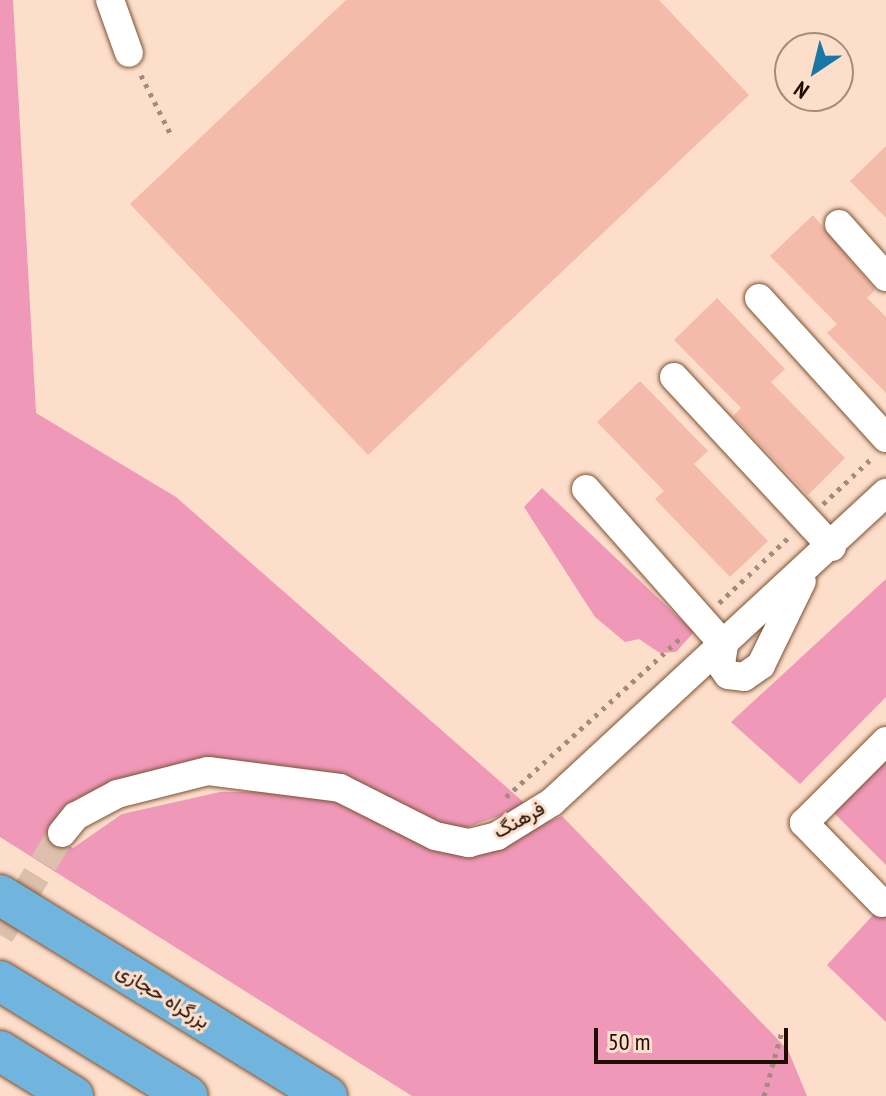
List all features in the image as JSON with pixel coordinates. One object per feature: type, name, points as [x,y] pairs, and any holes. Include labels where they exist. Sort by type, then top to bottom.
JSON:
[{"type":"highway","points":[[0,882],[40,920]]},
{"type":"highway","name":"بزرگراه حجازی","points":[[0,895],[327,1096]]},
{"type":"highway","points":[[0,981],[188,1096]]},
{"type":"highway","points":[[0,1051],[73,1096]]},
{"type":"street","points":[[110,0],[129,53]]},
{"type":"street","points":[[839,224],[886,277]]},
{"type":"street","points":[[759,298],[880,446]]},
{"type":"street","points":[[674,377],[832,547]]},
{"type":"street","points":[[586,489],[724,645],[721,665],[728,675],[744,677],[761,665],[807,569]]},
{"type":"street","name":"فرهنگ","points":[[62,833],[76,816],[117,794],[208,771],[340,788],[435,836],[469,843],[497,836],[552,802],[832,547],[886,493]]},
{"type":"street","points":[[882,903],[804,823],[886,741]]},
{"type":"path","points":[[129,53],[172,137]]},
{"type":"path","points":[[490,808],[701,619],[807,520],[880,446]]},
{"type":"path","points":[[764,1096],[782,1031]]},
{"type":"shaded area","points":[[0,0],[13,0],[36,413],[176,497],[528,806],[462,829],[439,825],[336,773],[184,762],[109,786],[51,835],[73,848],[122,814],[220,792],[311,791],[391,828],[487,848],[562,816],[788,1050],[807,1096],[412,1096],[0,837]]},
{"type":"shaded area","points":[[542,488],[694,632],[676,652],[660,653],[639,639],[625,642],[595,617],[524,507]]},
{"type":"shaded area","points":[[886,579],[886,697],[800,784],[731,722]]},
{"type":"shaded area","points":[[886,757],[886,865],[832,811]]},
{"type":"shaded area","points":[[886,901],[886,1022],[827,965]]},
{"type":"building","points":[[346,0],[659,0],[749,95],[368,455],[130,204]]},
{"type":"building","points":[[886,146],[886,218],[850,181]]},
{"type":"building","points":[[813,215],[875,290],[867,298],[886,317],[886,393],[827,333],[837,324],[770,256]]},
{"type":"building","points":[[717,298],[785,369],[771,382],[845,458],[808,495],[733,416],[741,408],[674,340]]},
{"type":"building","points":[[640,381],[708,451],[694,464],[768,541],[730,577],[655,499],[664,491],[597,422]]},
{"type":"tunnel","points":[[0,935],[62,833]]}]
